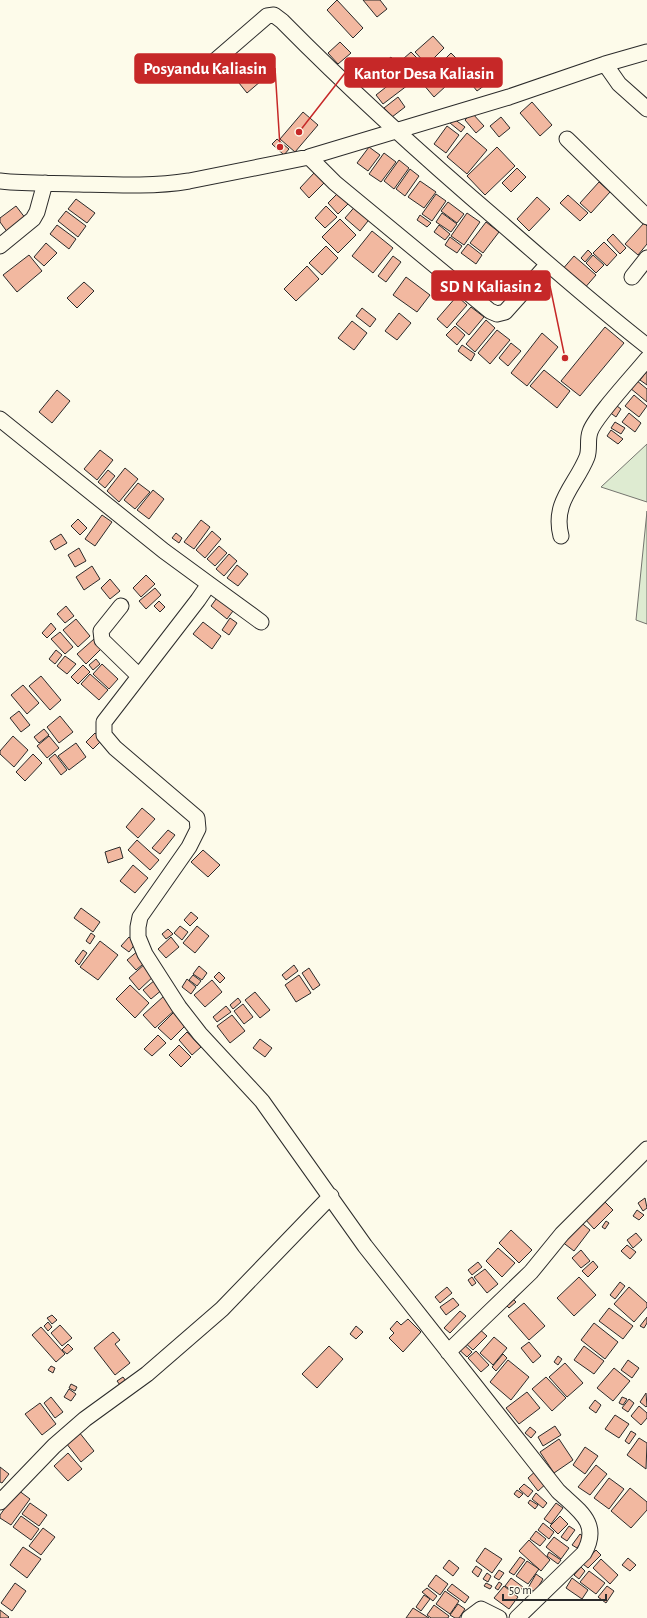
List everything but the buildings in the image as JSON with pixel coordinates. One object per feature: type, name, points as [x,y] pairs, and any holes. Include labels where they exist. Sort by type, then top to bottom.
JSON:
[{"type":"street","points":[[208,67],[267,16],[274,15],[282,21],[334,74],[394,131],[601,310],[647,346]]},
{"type":"street","points":[[0,181],[112,185],[175,184],[309,157],[647,52]]},
{"type":"street","points":[[605,64],[619,84],[647,109]]},
{"type":"street","points":[[567,139],[647,217]]},
{"type":"street","points":[[309,157],[335,183],[490,311],[497,314],[505,312],[548,264]]},
{"type":"street","points":[[0,246],[32,220],[37,212],[45,183]]},
{"type":"street","points":[[632,277],[647,258]]},
{"type":"street","points":[[561,536],[558,527],[559,510],[570,486],[587,456],[590,432],[598,419],[647,360]]},
{"type":"street","points":[[0,419],[164,551],[261,622]]},
{"type":"street","points":[[209,584],[104,722],[104,735],[115,748],[197,818],[198,829],[189,847],[142,912],[138,927],[138,937],[145,954],[179,1007],[200,1034],[262,1101],[365,1246],[558,1490],[584,1516],[591,1531],[590,1542],[584,1553],[517,1618]]},
{"type":"street","points":[[121,606],[101,631],[102,640],[139,676]]},
{"type":"street","points":[[448,1352],[531,1272],[562,1234],[647,1149]]},
{"type":"street","points":[[0,1502],[54,1446],[80,1423],[147,1374],[222,1309],[330,1196]]},
{"type":"street","points":[[469,1618],[481,1609],[499,1618]]},
{"type":"green space","points":[[647,444],[647,502],[601,487]]},
{"type":"green space","points":[[647,511],[647,624],[636,620]]},
{"type":"place","name":"Kantor Desa Kaliasin","points":[[299,132]]},
{"type":"place","name":"Posyandu Kaliasin","points":[[280,147]]},
{"type":"place","name":"SD N Kaliasin 2","points":[[565,358]]}]
